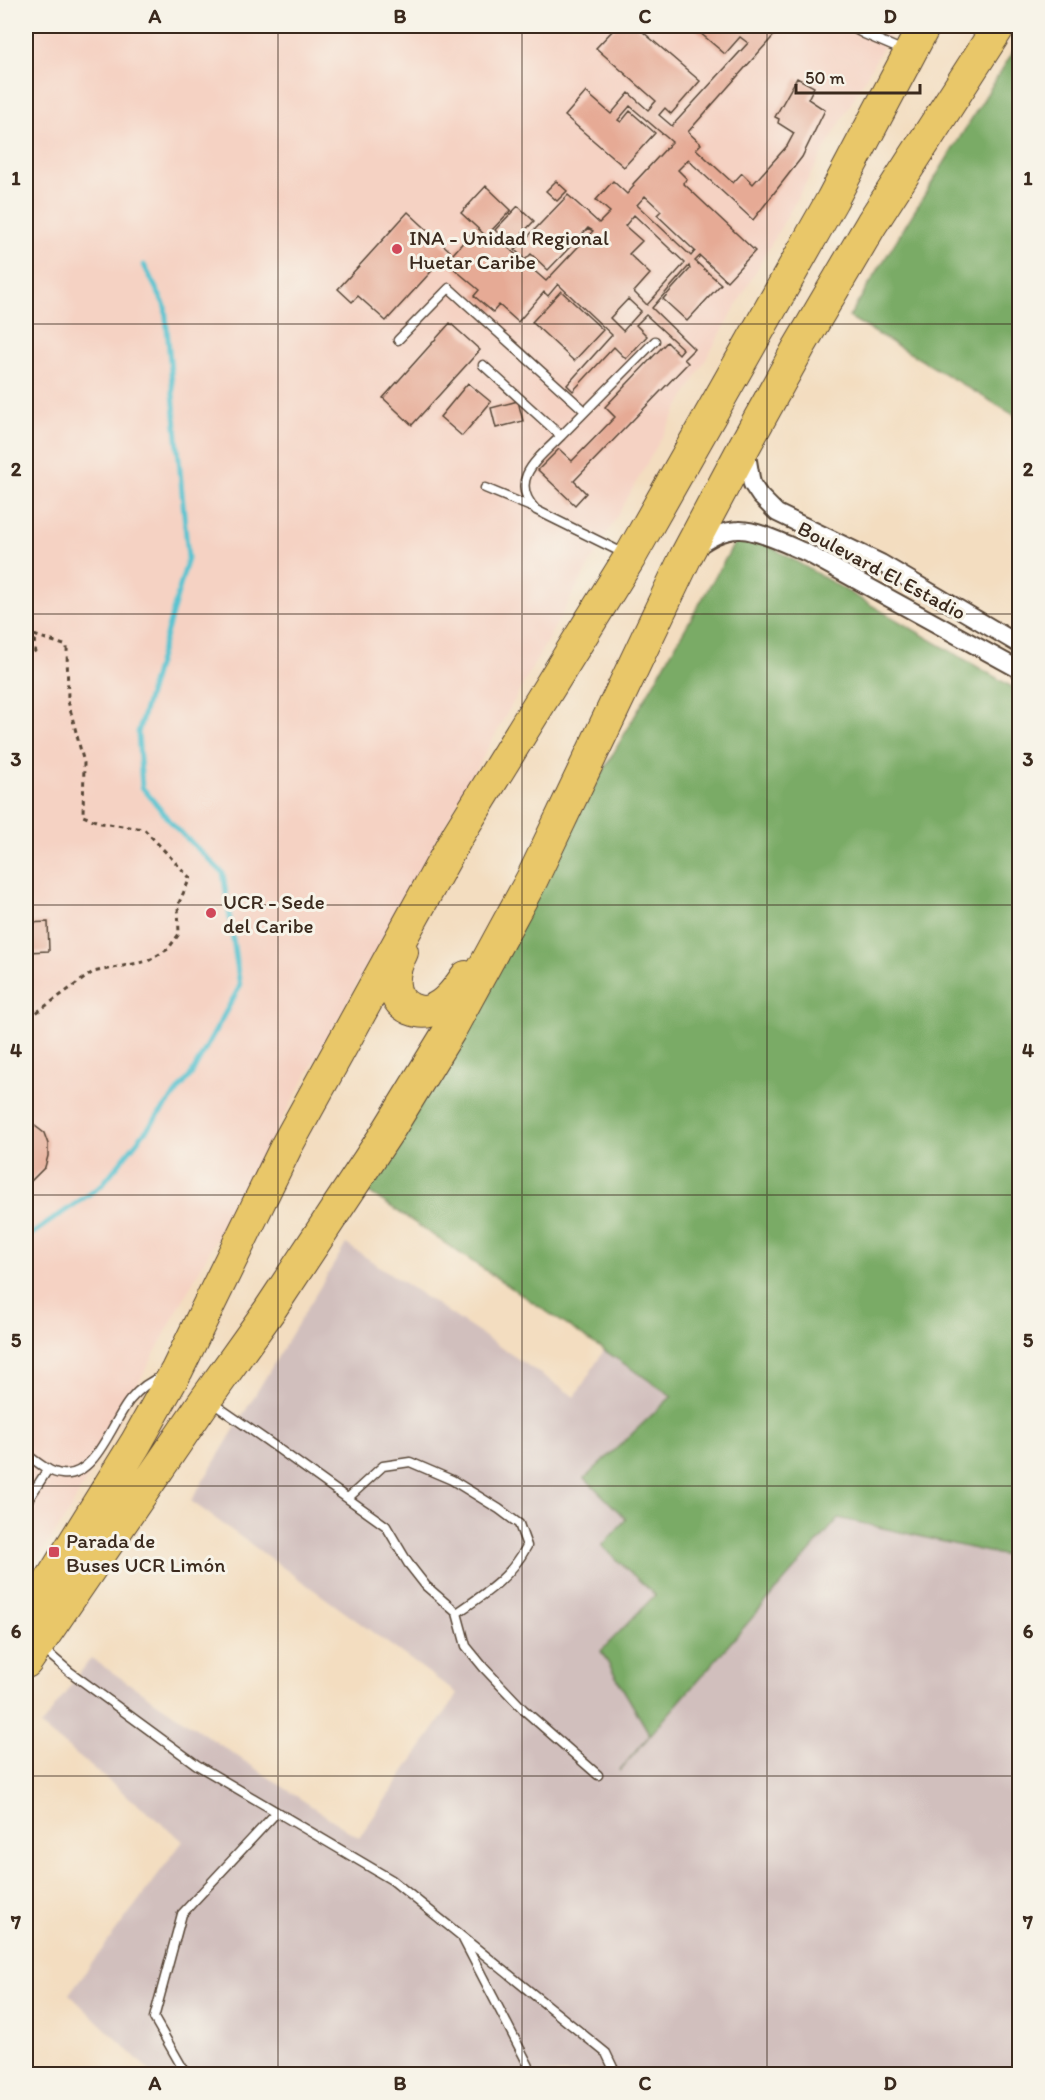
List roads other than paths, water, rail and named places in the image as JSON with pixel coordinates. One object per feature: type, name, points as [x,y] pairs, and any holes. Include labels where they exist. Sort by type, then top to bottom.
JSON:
[{"type":"highway","points":[[30,1643],[177,1370],[287,1145],[458,835],[630,557],[826,210],[924,26]]},
{"type":"highway","points":[[30,1643],[269,1311],[394,1121],[450,1030],[531,879],[687,554],[745,445],[872,223],[999,26]]},
{"type":"highway","points":[[458,835],[393,974],[393,987],[404,1006],[428,1012],[453,995],[531,879]]},
{"type":"street","name":"Boulevard El Estadio","points":[[745,445],[752,484],[777,513],[881,563],[1020,645]]},
{"type":"street","name":"Boulevard El Estadio","points":[[687,554],[720,533],[740,530],[774,539],[816,557],[1020,670]]},
{"type":"lane","points":[[849,26],[910,54]]},
{"type":"lane","points":[[398,340],[449,288],[585,411]]},
{"type":"lane","points":[[537,510],[527,501],[524,489],[526,475],[532,465],[656,340]]},
{"type":"lane","points":[[483,365],[561,436]]},
{"type":"lane","points":[[485,488],[537,510],[630,557]]},
{"type":"lane","points":[[26,1454],[48,1469],[62,1474],[78,1472],[96,1456],[129,1401],[148,1381],[177,1370]]},
{"type":"lane","points":[[206,1399],[386,1526],[408,1563],[420,1578],[457,1613],[466,1646],[484,1668],[524,1710],[598,1775]]},
{"type":"lane","points":[[348,1498],[383,1466],[410,1462],[452,1480],[519,1524],[527,1546],[517,1565],[491,1589],[457,1613]]},
{"type":"lane","points":[[26,1503],[48,1469]]},
{"type":"lane","points":[[30,1643],[196,1765],[392,1880],[606,2053],[616,2074]]},
{"type":"lane","points":[[186,2074],[154,2018],[182,1914],[276,1813]]},
{"type":"lane","points":[[462,1936],[533,2074]]},
{"type":"waterway","points":[[26,1238],[101,1186],[191,1075],[240,986],[223,873],[175,827],[142,787],[138,733],[188,558],[165,306],[144,265]]},
{"type":"place","name":"INA - Unidad Regional Huetar Caribe","points":[[397,249]]},
{"type":"place","name":"UCR - Sede del Caribe","points":[[211,913]]},
{"type":"place","name":"Parada de Buses UCR Limón","points":[[54,1552]]}]
